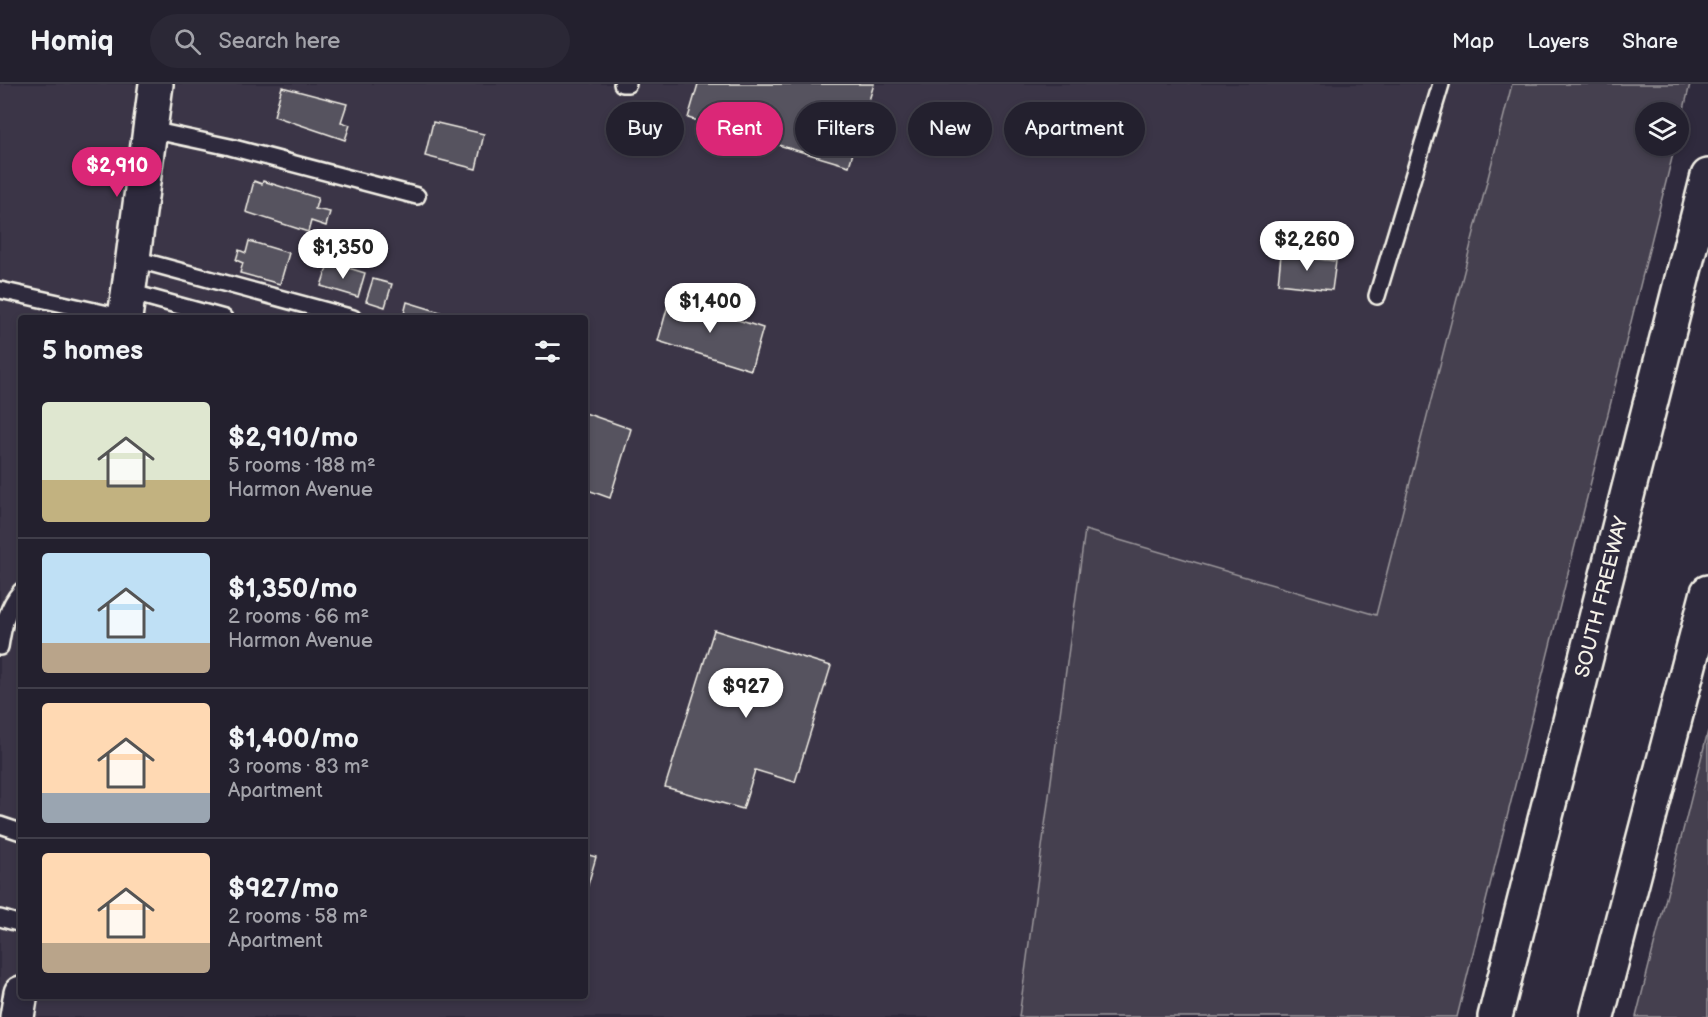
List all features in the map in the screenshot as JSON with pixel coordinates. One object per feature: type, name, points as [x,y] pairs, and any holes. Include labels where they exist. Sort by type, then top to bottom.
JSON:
[{"type":"main road","points":[[127,309],[156,84]]},
{"type":"main road","name":"SOUTH FREEWAY","points":[[1495,1017],[1708,176]]},
{"type":"main road","points":[[1597,1017],[1708,592]]},
{"type":"main road","points":[[17,1017],[20,999]]},
{"type":"lane","points":[[622,84],[628,84]]},
{"type":"lane","points":[[1377,296],[1441,84]]},
{"type":"lane","points":[[151,130],[230,147],[417,196]]},
{"type":"lane","points":[[135,259],[185,270],[342,315]]},
{"type":"lane","points":[[0,290],[127,309],[192,315]]},
{"type":"lane","points":[[0,647],[4,622],[18,594]]},
{"type":"lane","points":[[0,825],[18,831]]},
{"type":"lane","points":[[0,918],[18,923]]},
{"type":"shaded area","points":[[0,84],[1512,84],[1376,616],[1085,530],[1019,1017],[0,1017]]},
{"type":"shaded area","points":[[1512,84],[1690,84],[1686,102],[1635,102],[1635,156],[1672,156],[1457,1017],[1019,1017],[1085,530],[1376,615]]},
{"type":"shaded area","points":[[1708,731],[1708,1017],[1636,1017]]},
{"type":"building","points":[[698,84],[874,84],[869,102],[795,102],[795,150],[783,146],[783,102],[696,102],[696,120],[688,118]]},
{"type":"building","points":[[282,87],[347,104],[341,122],[350,125],[345,140],[274,116]]},
{"type":"building","points":[[433,122],[484,134],[476,169],[425,156]]},
{"type":"building","points":[[815,156],[852,156],[849,166]]},
{"type":"building","points":[[254,181],[262,184],[263,181],[318,198],[315,209],[330,212],[326,226],[311,221],[308,232],[246,212]]},
{"type":"building","points":[[249,241],[289,253],[280,284],[240,273],[243,263],[236,260],[239,250],[246,253]]},
{"type":"building","points":[[1281,255],[1336,261],[1332,290],[1278,284]]},
{"type":"building","points":[[329,262],[365,273],[358,297],[321,286]]},
{"type":"building","points":[[373,279],[392,284],[385,307],[366,301]]},
{"type":"building","points":[[670,298],[763,328],[751,370],[658,341]]},
{"type":"building","points":[[407,302],[440,312],[440,315],[404,315]]},
{"type":"building","points":[[588,414],[631,429],[610,498],[588,490]]},
{"type":"building","points":[[714,630],[831,666],[795,782],[755,770],[743,809],[665,787]]},
{"type":"building","points":[[588,855],[596,857],[588,885]]}]
